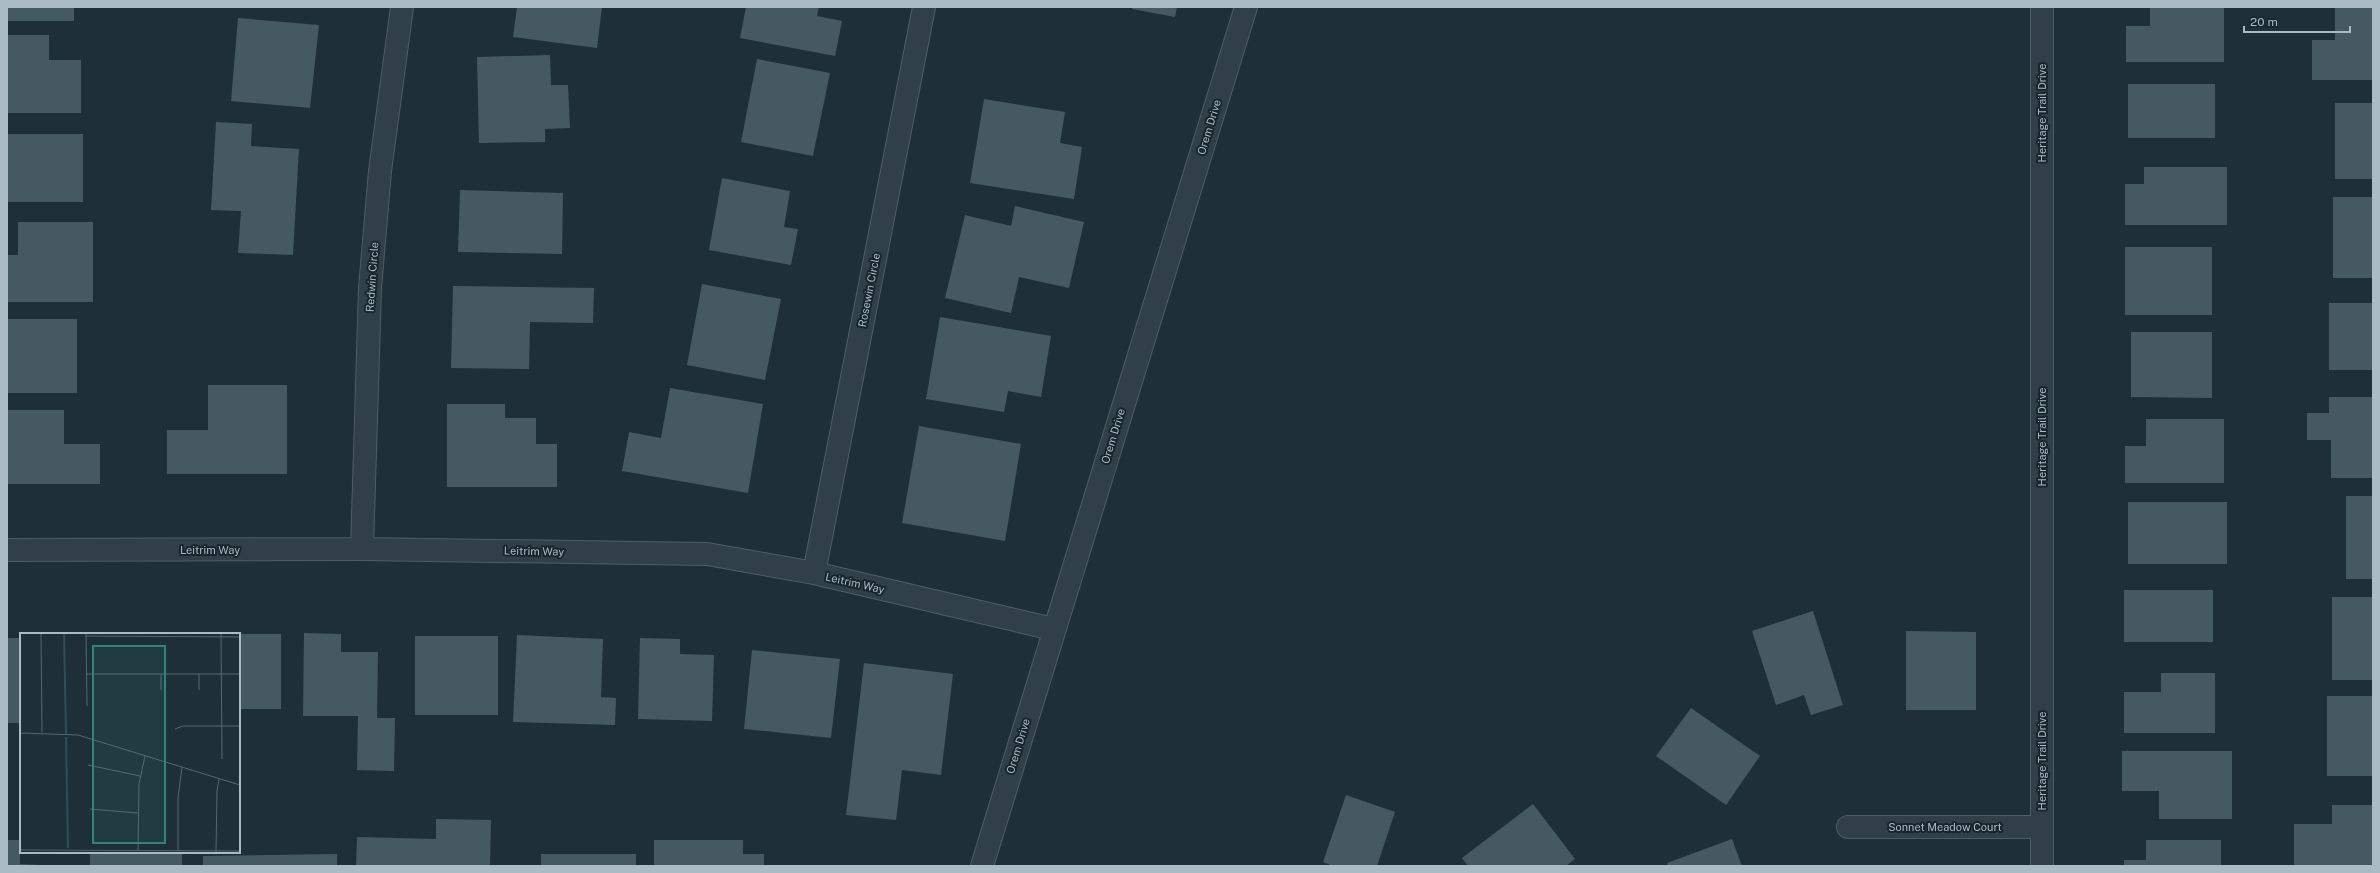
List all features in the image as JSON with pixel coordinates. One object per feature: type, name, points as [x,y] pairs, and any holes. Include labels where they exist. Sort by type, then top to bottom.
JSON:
[{"type":"street","name":"Redwin Circle","points":[[362,549],[370,288],[380,171],[402,7]]},
{"type":"street","name":"Rosewin Circle","points":[[814,573],[924,7]]},
{"type":"street","name":"Orem Drive","points":[[982,866],[1053,629],[1246,7]]},
{"type":"street","name":"Heritage Trail Drive","points":[[2042,7],[2042,866]]},
{"type":"street","name":"Leitrim Way","points":[[7,550],[362,549],[707,554],[814,573],[1053,629]]},
{"type":"street","name":"Sonnet Meadow Court","points":[[1848,827],[2042,827]]},
{"type":"building","points":[[7,7],[74,7],[74,21],[7,21]]},
{"type":"building","points":[[517,7],[602,7],[597,48],[513,37]]},
{"type":"building","points":[[746,7],[819,7],[817,16],[842,21],[835,56],[740,38]]},
{"type":"building","points":[[1132,7],[1177,7],[1175,17],[1132,9]]},
{"type":"building","points":[[2150,7],[2224,7],[2224,62],[2126,62],[2126,26],[2150,26]]},
{"type":"building","points":[[2335,7],[2373,7],[2373,80],[2312,80],[2312,40],[2335,40]]},
{"type":"building","points":[[238,18],[319,25],[310,108],[231,101]]},
{"type":"building","points":[[7,35],[49,35],[49,60],[81,60],[81,113],[7,113]]},
{"type":"building","points":[[550,55],[551,85],[568,85],[570,128],[545,129],[545,142],[479,143],[477,57]]},
{"type":"building","points":[[757,59],[830,73],[813,156],[741,142]]},
{"type":"building","points":[[2128,84],[2215,84],[2215,138],[2128,138]]},
{"type":"building","points":[[984,99],[1065,112],[1060,143],[1082,147],[1074,199],[970,183]]},
{"type":"building","points":[[2335,103],[2373,103],[2373,179],[2335,179]]},
{"type":"building","points":[[216,122],[252,124],[251,146],[299,149],[293,255],[238,253],[241,211],[211,210]]},
{"type":"building","points":[[7,134],[83,134],[83,202],[7,202]]},
{"type":"building","points":[[2144,167],[2227,167],[2227,225],[2125,225],[2125,184],[2144,184]]},
{"type":"building","points":[[722,178],[790,191],[784,227],[798,229],[791,265],[709,250]]},
{"type":"building","points":[[460,190],[563,193],[562,254],[458,252]]},
{"type":"building","points":[[2333,197],[2373,197],[2373,278],[2333,278]]},
{"type":"building","points":[[1015,206],[1084,222],[1069,288],[1019,277],[1011,313],[945,298],[965,215],[1011,226]]},
{"type":"building","points":[[18,222],[93,222],[93,302],[7,302],[7,255],[18,255]]},
{"type":"building","points":[[2125,247],[2212,247],[2212,315],[2125,315]]},
{"type":"building","points":[[702,284],[781,299],[765,380],[687,365]]},
{"type":"building","points":[[453,286],[594,288],[593,323],[530,322],[529,369],[451,368]]},
{"type":"building","points":[[2329,303],[2373,303],[2373,370],[2329,370]]},
{"type":"building","points":[[940,317],[1051,336],[1041,397],[1008,391],[1004,412],[926,399]]},
{"type":"building","points":[[7,319],[77,319],[77,393],[7,393]]},
{"type":"building","points":[[2131,332],[2212,332],[2212,398],[2131,397]]},
{"type":"building","points":[[208,385],[287,385],[287,474],[167,474],[167,430],[208,430]]},
{"type":"building","points":[[670,388],[763,404],[748,493],[622,471],[629,432],[661,438]]},
{"type":"building","points":[[2329,397],[2373,397],[2373,478],[2331,478],[2331,440],[2307,440],[2307,413],[2329,413]]},
{"type":"building","points":[[447,404],[505,404],[505,418],[536,418],[536,444],[557,444],[557,487],[447,487]]},
{"type":"building","points":[[7,410],[64,410],[64,444],[100,444],[100,484],[7,484]]},
{"type":"building","points":[[2146,419],[2224,419],[2224,483],[2125,483],[2125,446],[2146,446]]},
{"type":"building","points":[[919,426],[1021,444],[1005,541],[902,523]]},
{"type":"building","points":[[2346,496],[2373,496],[2373,579],[2346,579]]},
{"type":"building","points":[[2128,502],[2227,502],[2227,564],[2128,564]]},
{"type":"building","points":[[2124,590],[2213,590],[2213,642],[2124,642]]},
{"type":"building","points":[[2332,597],[2373,597],[2373,680],[2332,680]]},
{"type":"building","points":[[1813,611],[1843,705],[1811,715],[1804,695],[1776,705],[1752,631]]},
{"type":"building","points":[[1906,631],[1976,632],[1976,710],[1906,710]]},
{"type":"building","points":[[304,633],[341,634],[341,652],[378,652],[377,718],[395,718],[394,771],[357,770],[358,716],[303,716]]},
{"type":"building","points":[[240,634],[281,634],[281,709],[240,709]]},
{"type":"building","points":[[517,635],[603,639],[601,697],[616,698],[615,725],[513,722]]},
{"type":"building","points":[[415,636],[498,636],[498,715],[415,715]]},
{"type":"building","points":[[7,638],[20,638],[20,723],[7,723]]},
{"type":"building","points":[[640,638],[680,639],[680,654],[714,655],[712,721],[638,719]]},
{"type":"building","points":[[752,650],[840,659],[831,738],[744,729]]},
{"type":"building","points":[[864,663],[953,674],[941,775],[902,770],[896,820],[846,815]]},
{"type":"building","points":[[2161,673],[2215,673],[2215,733],[2124,733],[2124,692],[2161,692]]},
{"type":"building","points":[[2327,696],[2373,696],[2373,776],[2327,776]]},
{"type":"building","points":[[1691,708],[1760,756],[1726,805],[1656,756]]},
{"type":"building","points":[[2122,751],[2232,751],[2232,819],[2159,819],[2159,791],[2122,791]]},
{"type":"building","points":[[1346,795],[1395,812],[1377,866],[1333,866],[1323,862]]},
{"type":"building","points":[[1533,804],[1575,859],[1566,866],[1468,866],[1462,858]]},
{"type":"building","points":[[2332,805],[2373,805],[2373,866],[2294,866],[2294,824],[2332,824]]},
{"type":"building","points":[[436,819],[491,820],[490,866],[356,866],[357,837],[436,839]]},
{"type":"building","points":[[1732,839],[1742,866],[1668,866],[1667,863]]},
{"type":"building","points":[[7,840],[20,840],[20,864],[64,866],[7,866]]},
{"type":"building","points":[[654,840],[743,840],[743,854],[764,854],[764,866],[654,866]]},
{"type":"building","points":[[2146,840],[2221,840],[2221,866],[2124,866],[2124,860],[2146,860]]},
{"type":"building","points":[[90,853],[182,853],[182,866],[90,866]]},
{"type":"building","points":[[337,854],[337,866],[203,866],[203,856]]},
{"type":"building","points":[[541,854],[636,854],[636,866],[541,866]]}]
